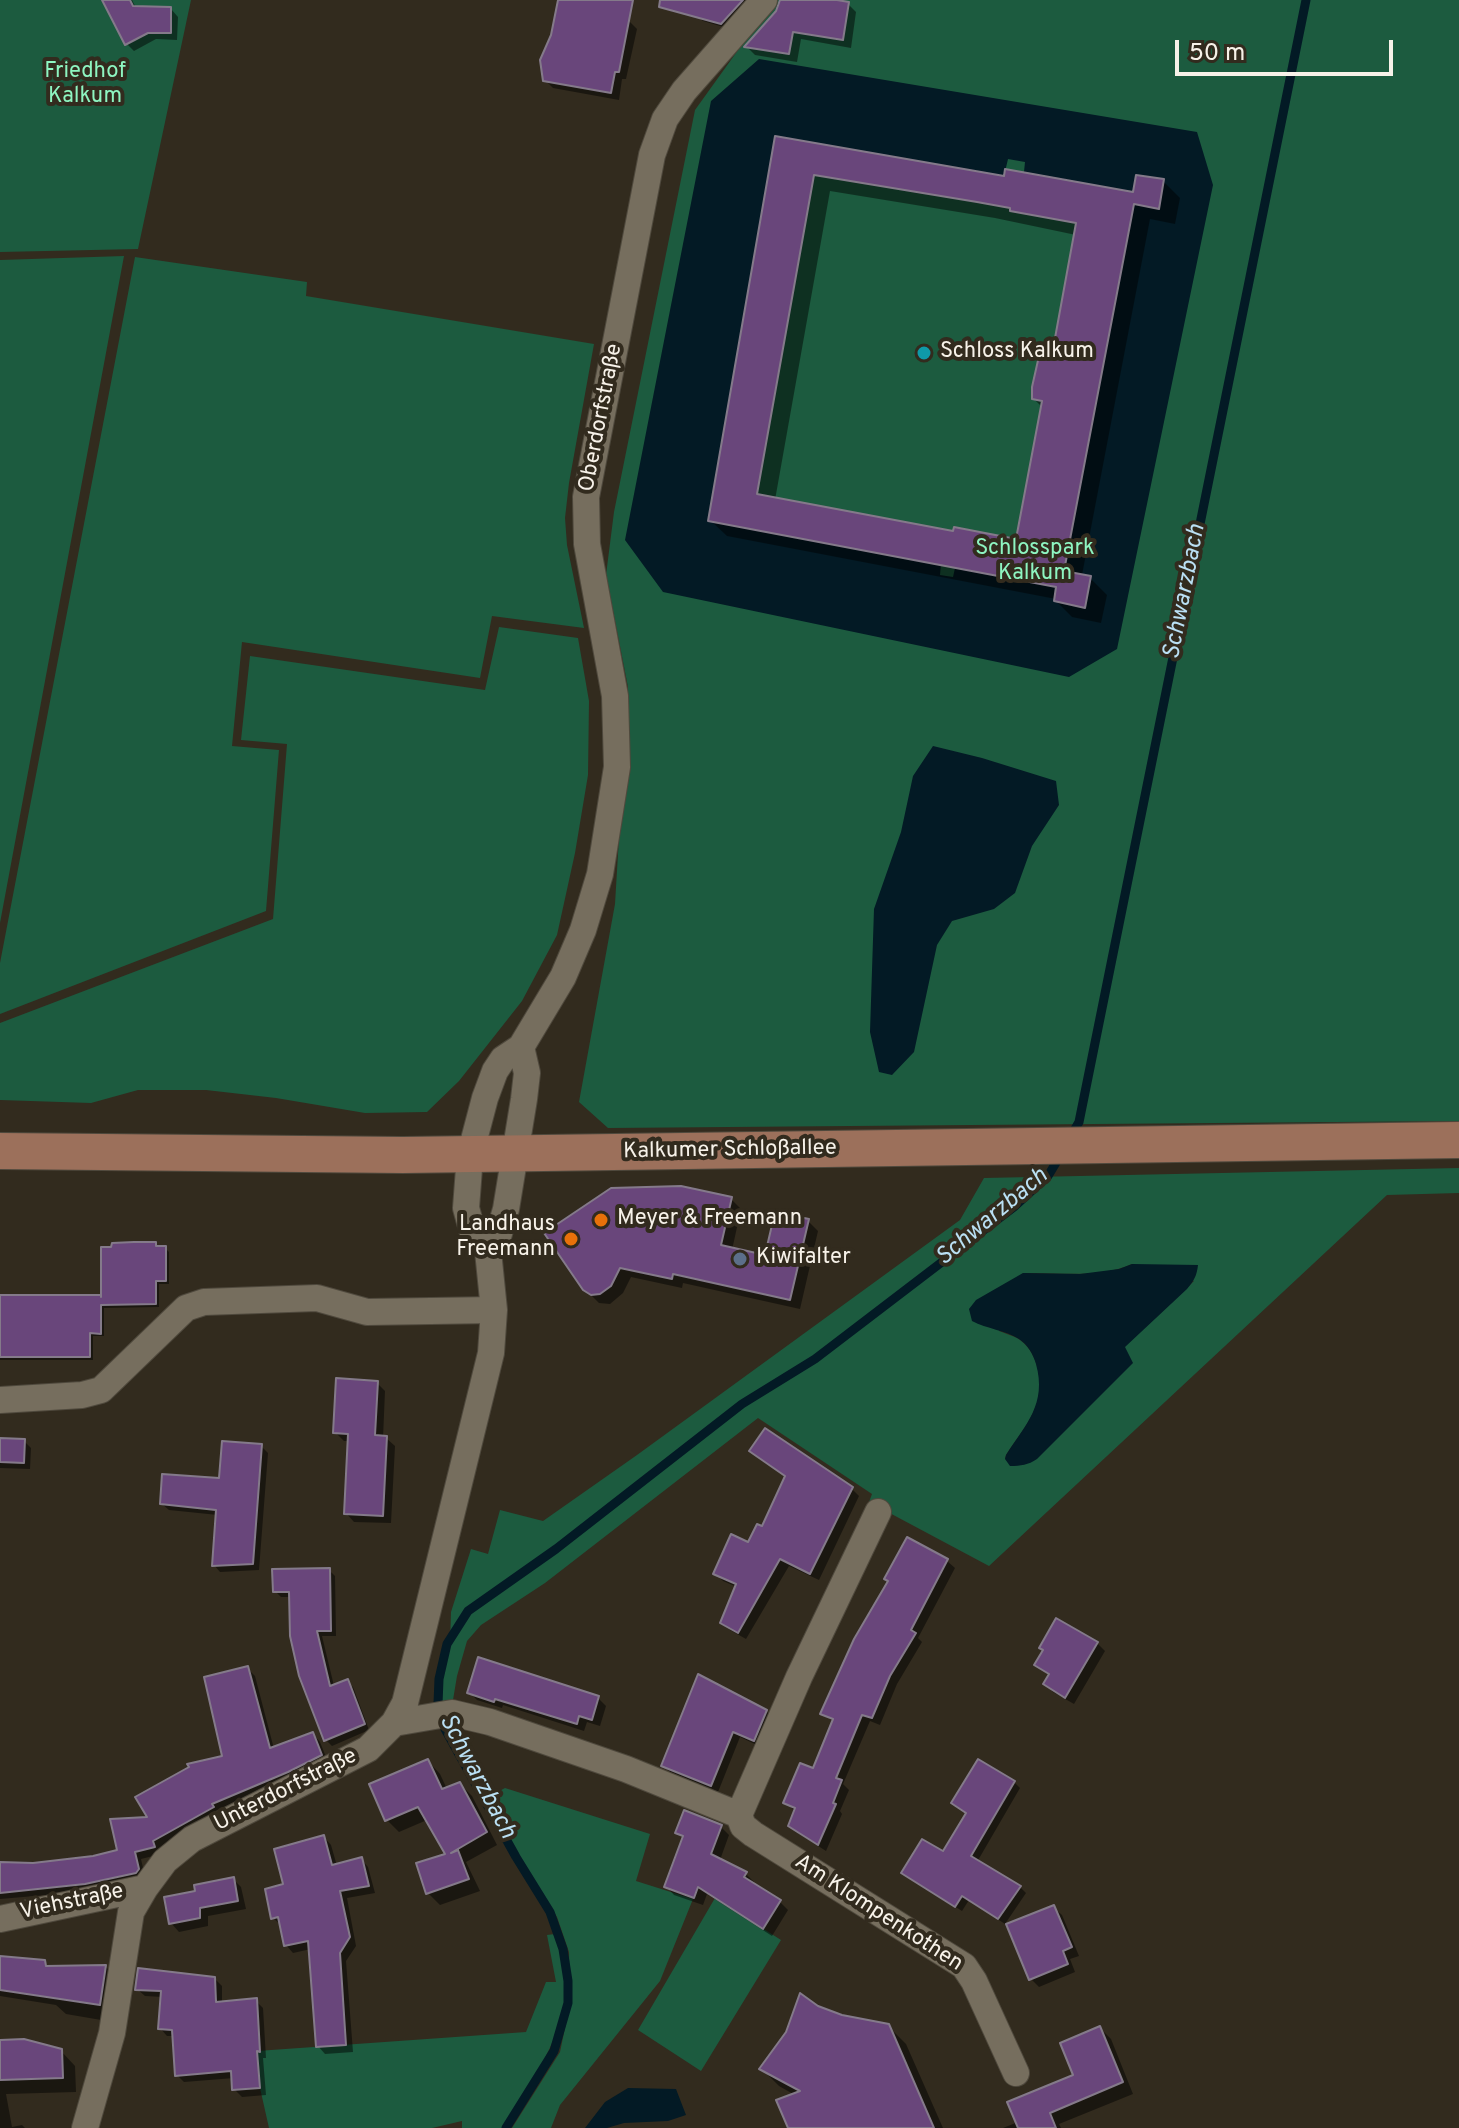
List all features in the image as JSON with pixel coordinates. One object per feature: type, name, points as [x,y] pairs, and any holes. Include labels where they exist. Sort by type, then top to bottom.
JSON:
[{"type":"main road","name":"Kalkumer Schloßallee","points":[[0,1151],[470,1155],[1459,1140]]},
{"type":"street","name":"Oberdorfstraße","points":[[470,1155],[495,1071],[503,1059],[521,1047],[563,977],[583,930],[600,874],[617,767],[615,696],[587,544],[586,497],[652,155],[665,119],[684,91],[764,0]]},
{"type":"street","points":[[488,1251],[498,1237],[506,1209],[524,1099],[527,1073],[521,1047]]},
{"type":"street","name":"Unterdorfstraße","points":[[85,2128],[112,2033],[131,1912],[165,1861],[192,1839],[368,1749],[394,1723],[405,1703],[491,1353],[494,1310],[488,1251],[473,1233],[466,1208],[470,1155]]},
{"type":"street","points":[[0,1400],[82,1395],[101,1390],[186,1308],[204,1302],[317,1298],[367,1312],[494,1310]]},
{"type":"street","points":[[739,1815],[799,1677],[878,1512]]},
{"type":"street","name":"Am Klompenkothen","points":[[394,1723],[443,1714],[490,1722],[626,1769],[739,1815],[743,1826],[753,1834],[964,1966],[974,1981],[1016,2073]]},
{"type":"street","name":"Viehstraße","points":[[0,1919],[145,1888]]},
{"type":"green space","name":"Friedhof Kalkum","points":[[0,0],[191,0],[138,249],[0,252]]},
{"type":"green space","name":"Schlosspark Kalkum","points":[[777,0],[1459,0],[1459,1121],[608,1128],[579,1102],[615,904],[628,687],[606,575],[614,512],[695,110]]},
{"type":"green space","points":[[124,256],[0,923],[0,260]]},
{"type":"green space","points":[[135,257],[307,282],[306,296],[594,344],[565,518],[567,545],[584,628],[492,616],[480,678],[242,642],[232,746],[279,750],[266,911],[0,1014],[0,963]]},
{"type":"green space","points":[[499,627],[578,638],[589,701],[588,775],[557,935],[522,1001],[459,1081],[427,1112],[365,1113],[206,1090],[138,1090],[91,1103],[0,1100],[0,1023],[273,919],[287,744],[241,740],[250,656],[485,690]]},
{"type":"green space","points":[[1459,1168],[1459,1193],[1387,1195],[989,1566],[869,1502],[872,1494],[758,1418],[545,1583],[481,1625],[467,1641],[452,1706],[441,1705],[441,1680],[450,1646],[451,1612],[471,1549],[488,1554],[500,1510],[543,1521],[960,1220],[984,1178]],"holes":[[[1132,1264],[1194,1281],[1005,1459],[1027,1425],[1040,1388],[1038,1368],[1030,1351],[1017,1338],[999,1331],[1023,1273],[1106,1272]]]},
{"type":"green space","points":[[505,1788],[650,1834],[636,1881],[693,1899],[660,1981],[560,2105],[551,2128],[512,2128],[560,2052],[570,2004],[569,1952],[557,1917],[519,1857],[490,1796]]},
{"type":"green space","points":[[715,1898],[781,1940],[701,2071],[638,2030]]},
{"type":"green space","points":[[555,1934],[567,1982],[561,2020],[545,2059],[502,2128],[462,2128],[462,2121],[432,2128],[269,2128],[260,2088],[257,2051],[526,2032],[546,1982],[556,1982],[547,1935]]},
{"type":"water","points":[[759,59],[1197,132],[1213,185],[1117,649],[1069,677],[663,592],[625,540],[711,101]],"holes":[[[775,137],[1004,176],[1008,159],[1025,162],[1024,172],[1133,192],[1137,175],[1164,180],[1159,208],[1134,204],[1064,571],[1091,577],[1085,608],[1054,601],[1056,587],[955,568],[953,577],[940,575],[941,564],[708,520]]]},
{"type":"water","points":[[933,746],[1056,781],[1059,805],[1032,846],[1015,893],[994,909],[952,921],[937,945],[914,1052],[892,1075],[879,1072],[870,1032],[874,909],[901,832],[913,776]]},
{"type":"water","points":[[1132,1264],[1198,1265],[1195,1278],[1187,1289],[1125,1347],[1133,1363],[1037,1459],[1024,1465],[1010,1466],[1006,1455],[1037,1402],[1039,1378],[1036,1364],[1022,1341],[972,1321],[969,1309],[976,1300],[1023,1273],[1080,1274],[1119,1269]]},
{"type":"water","points":[[628,2088],[676,2089],[686,2115],[668,2121],[585,2128],[605,2102]]},
{"type":"building","points":[[102,0],[130,0],[133,6],[171,7],[171,33],[148,33],[125,45]]},
{"type":"building","points":[[558,0],[633,0],[619,72],[615,72],[611,93],[543,81],[540,60],[551,35]]},
{"type":"building","points":[[660,0],[743,0],[721,24],[659,7]]},
{"type":"building","points":[[780,0],[849,2],[843,40],[793,32],[789,54],[744,47],[776,11]]},
{"type":"building","points":[[775,136],[1004,176],[1005,169],[1133,192],[1136,175],[1164,179],[1159,209],[1134,204],[1064,571],[1091,576],[1085,608],[1054,601],[1056,587],[708,521]],"holes":[[[814,175],[1010,208],[1010,211],[1076,223],[1053,349],[1041,347],[1032,387],[1032,399],[1042,401],[1016,539],[954,527],[953,531],[757,494]]]},
{"type":"building","points":[[681,1186],[732,1197],[721,1245],[765,1255],[775,1212],[809,1219],[790,1300],[673,1274],[672,1279],[620,1268],[611,1286],[600,1294],[591,1295],[583,1290],[544,1233],[611,1188]]},
{"type":"building","points":[[134,1242],[156,1242],[156,1246],[166,1246],[166,1281],[156,1281],[156,1304],[101,1305],[101,1334],[90,1333],[90,1357],[0,1357],[0,1295],[101,1295],[101,1247]]},
{"type":"building","points":[[336,1378],[378,1381],[375,1435],[387,1436],[383,1516],[344,1514],[348,1434],[333,1433]]},
{"type":"building","points":[[765,1428],[853,1487],[810,1574],[780,1559],[738,1633],[720,1623],[736,1584],[713,1574],[731,1534],[748,1542],[757,1524],[762,1526],[785,1476],[749,1451]]},
{"type":"building","points":[[0,1438],[25,1439],[24,1463],[0,1462]]},
{"type":"building","points":[[222,1441],[262,1444],[253,1564],[212,1566],[216,1510],[160,1504],[162,1474],[219,1478]]},
{"type":"building","points":[[907,1537],[948,1559],[911,1630],[916,1633],[890,1676],[872,1718],[862,1715],[836,1778],[842,1780],[833,1803],[836,1804],[818,1845],[788,1826],[795,1808],[783,1803],[800,1763],[813,1768],[833,1719],[820,1714],[854,1639],[888,1581],[884,1579]]},
{"type":"building","points":[[330,1568],[331,1631],[317,1631],[330,1686],[348,1679],[365,1724],[324,1741],[299,1676],[290,1636],[289,1592],[273,1592],[272,1569]]},
{"type":"building","points":[[1056,1618],[1098,1642],[1065,1698],[1043,1684],[1049,1674],[1034,1665],[1043,1650],[1039,1648]]},
{"type":"building","points":[[478,1657],[599,1696],[592,1720],[579,1716],[577,1724],[467,1693]]},
{"type":"building","points":[[248,1666],[270,1748],[313,1732],[322,1755],[212,1804],[214,1807],[153,1841],[155,1847],[135,1852],[139,1869],[136,1873],[85,1884],[0,1893],[0,1862],[33,1863],[117,1850],[110,1819],[147,1817],[135,1797],[189,1767],[187,1764],[222,1756],[204,1677]]},
{"type":"building","points":[[698,1674],[767,1710],[754,1741],[733,1732],[711,1786],[661,1766]]},
{"type":"building","points":[[428,1759],[442,1789],[460,1782],[487,1832],[451,1853],[458,1850],[469,1879],[426,1894],[416,1863],[445,1854],[418,1807],[385,1821],[369,1784]]},
{"type":"building","points":[[978,1759],[1015,1781],[971,1856],[1021,1886],[998,1919],[962,1896],[955,1907],[901,1873],[922,1839],[943,1851],[966,1813],[951,1803]]},
{"type":"building","points":[[684,1810],[722,1825],[711,1854],[747,1872],[744,1877],[781,1900],[763,1929],[698,1887],[694,1898],[664,1887],[683,1836],[675,1833]]},
{"type":"building","points":[[324,1835],[332,1865],[362,1857],[369,1886],[340,1891],[350,1937],[340,1953],[346,2045],[316,2047],[308,1941],[284,1946],[278,1917],[271,1919],[265,1889],[283,1884],[274,1849]]},
{"type":"building","points":[[234,1877],[238,1901],[200,1908],[200,1918],[169,1924],[164,1897],[195,1891],[194,1885]]},
{"type":"building","points":[[1054,1905],[1072,1947],[1063,1951],[1068,1964],[1029,1980],[1006,1924]]},
{"type":"building","points":[[0,1956],[45,1960],[46,1966],[106,1965],[100,2005],[0,1990]]},
{"type":"building","points":[[138,1968],[215,1977],[216,2002],[257,1998],[260,2088],[232,2090],[231,2071],[175,2076],[172,2030],[158,2029],[161,1991],[135,1990]]},
{"type":"building","points":[[800,1993],[818,2006],[842,2015],[889,2024],[934,2128],[788,2128],[776,2100],[800,2091],[759,2069],[786,2032]]},
{"type":"building","points":[[1100,2026],[1123,2082],[1050,2113],[1056,2128],[1018,2128],[1007,2102],[1073,2075],[1060,2043]]},
{"type":"building","points":[[24,2039],[62,2049],[63,2078],[0,2080],[0,2040]]},
{"type":"waterway","name":"Schwarzbach","points":[[1071,1136],[1079,1122],[1306,0]]},
{"type":"waterway","name":"Schwarzbach","points":[[506,2128],[554,2051],[568,2003],[568,1981],[563,1949],[550,1912],[445,1729],[438,1704],[439,1679],[447,1644],[468,1611],[556,1549],[742,1404],[815,1359],[1014,1207],[1048,1176],[1060,1156]]},
{"type":"place","name":"Schloss Kalkum","points":[[924,353]]},
{"type":"place","name":"Meyer & Freemann","points":[[601,1220]]},
{"type":"place","name":"Landhaus Freemann","points":[[571,1239]]},
{"type":"place","name":"Kiwifalter","points":[[740,1259]]}]
